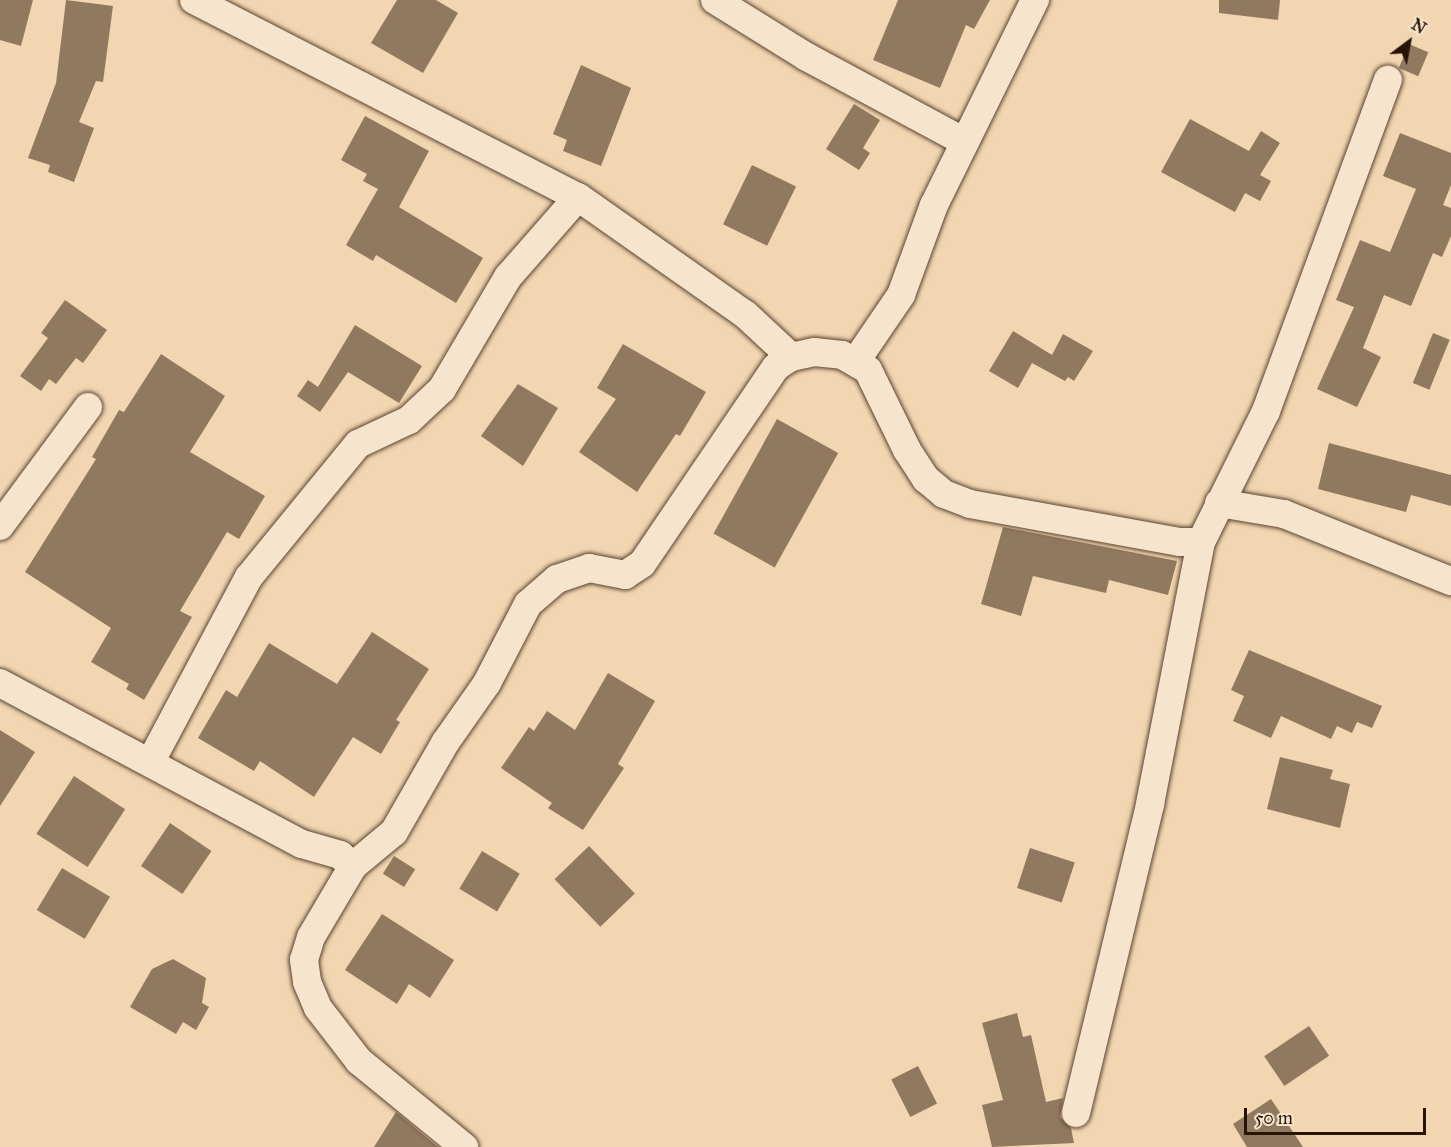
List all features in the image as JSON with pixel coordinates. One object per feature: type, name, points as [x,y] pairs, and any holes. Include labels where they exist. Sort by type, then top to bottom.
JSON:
[{"type":"street","points":[[194,0],[578,197],[746,315],[791,357]]},
{"type":"street","points":[[715,0],[807,57],[965,142]]},
{"type":"street","points":[[856,361],[901,295],[934,205],[1035,0]]},
{"type":"street","points":[[1076,1113],[1150,804],[1201,542],[1266,411],[1388,80]]},
{"type":"street","points":[[151,761],[249,577],[358,444],[409,420],[442,389],[507,277],[578,197]]},
{"type":"street","points":[[464,1147],[359,1060],[318,1008],[307,982],[304,960],[310,937],[353,866],[394,832],[446,743],[488,683],[528,604],[557,579],[589,568],[625,575],[642,564],[753,396],[776,367],[791,357],[814,352],[856,361],[868,370],[879,388],[907,450],[926,479],[944,494],[969,504],[1180,542],[1201,542]]},
{"type":"street","points":[[0,526],[88,407]]},
{"type":"street","points":[[1219,503],[1284,514],[1451,580]]},
{"type":"street","points":[[0,683],[151,761],[302,844],[340,855],[353,866]]},
{"type":"building","points":[[0,0],[33,0],[21,46],[0,40]]},
{"type":"building","points":[[66,0],[113,6],[103,82],[96,81],[79,122],[94,128],[74,182],[48,172],[50,165],[28,158],[56,83]]},
{"type":"building","points":[[397,0],[436,0],[458,13],[423,73],[371,43]]},
{"type":"building","points":[[898,0],[990,0],[974,29],[966,25],[940,88],[873,60]]},
{"type":"building","points":[[1219,0],[1280,0],[1278,20],[1219,13]]},
{"type":"building","points":[[1409,44],[1428,52],[1418,76],[1399,68]]},
{"type":"building","points":[[581,65],[631,88],[601,166],[563,151],[567,140],[553,134]]},
{"type":"building","points":[[854,104],[880,120],[863,148],[870,153],[859,170],[826,149]]},
{"type":"building","points":[[365,116],[429,151],[399,207],[483,258],[456,303],[376,255],[373,261],[346,245],[378,189],[363,181],[367,174],[341,160]]},
{"type":"building","points":[[1190,119],[1249,151],[1261,131],[1280,143],[1260,175],[1271,181],[1260,201],[1245,193],[1235,212],[1161,172]]},
{"type":"building","points":[[1400,133],[1451,153],[1451,185],[1443,205],[1451,208],[1451,236],[1442,257],[1433,253],[1411,306],[1384,295],[1363,348],[1381,357],[1357,407],[1317,389],[1354,307],[1336,300],[1360,240],[1390,252],[1416,189],[1383,176]]},
{"type":"building","points":[[752,165],[796,186],[767,246],[723,224]]},
{"type":"building","points":[[65,300],[107,330],[83,363],[76,358],[56,384],[49,379],[41,391],[20,376],[48,338],[41,333]]},
{"type":"building","points":[[355,325],[422,366],[399,403],[348,372],[320,412],[297,396],[308,380],[318,387]]},
{"type":"building","points":[[1013,331],[1052,355],[1063,334],[1093,351],[1074,381],[1068,377],[1065,381],[1032,363],[1018,388],[989,371]]},
{"type":"building","points":[[1433,333],[1450,340],[1429,390],[1413,383]]},
{"type":"building","points":[[623,344],[706,392],[680,436],[676,434],[637,492],[579,452],[616,399],[597,388]]},
{"type":"building","points":[[161,354],[225,396],[190,452],[265,496],[239,539],[227,532],[180,611],[192,617],[144,700],[126,689],[129,684],[91,662],[111,628],[25,572],[96,459],[92,457],[119,410],[124,412]]},
{"type":"building","points":[[518,384],[558,408],[523,466],[481,436]]},
{"type":"building","points":[[777,419],[838,453],[775,568],[713,534]]},
{"type":"building","points":[[1329,443],[1451,475],[1451,506],[1411,495],[1406,512],[1318,489]]},
{"type":"building","points":[[1003,527],[1177,561],[1168,595],[1109,580],[1106,593],[1033,576],[1021,616],[981,604]]},
{"type":"building","points":[[372,632],[429,669],[396,720],[400,722],[381,754],[353,737],[314,797],[260,761],[254,771],[198,738],[226,690],[237,697],[269,643],[337,684]]},
{"type":"building","points":[[1249,650],[1382,706],[1372,728],[1357,722],[1352,733],[1337,726],[1331,739],[1281,716],[1271,738],[1233,721],[1244,696],[1231,690]]},
{"type":"building","points":[[608,673],[655,701],[618,764],[624,768],[583,830],[548,808],[552,803],[501,768],[529,727],[534,731],[547,711],[575,730]]},
{"type":"building","points":[[0,730],[35,752],[0,806]]},
{"type":"building","points":[[1280,757],[1333,770],[1330,779],[1350,784],[1340,828],[1267,809]]},
{"type":"building","points":[[74,776],[125,809],[88,867],[36,834]]},
{"type":"building","points":[[170,823],[211,851],[182,894],[141,866]]},
{"type":"building","points":[[589,846],[635,893],[600,927],[554,879]]},
{"type":"building","points":[[1030,848],[1075,863],[1062,902],[1017,888]]},
{"type":"building","points":[[482,851],[520,874],[497,911],[459,889]]},
{"type":"building","points":[[394,856],[415,869],[404,887],[383,874]]},
{"type":"building","points":[[62,868],[110,897],[85,939],[37,910]]},
{"type":"building","points":[[382,914],[454,960],[430,998],[409,984],[397,1004],[345,970]]},
{"type":"building","points":[[173,959],[206,978],[202,1003],[209,1007],[196,1030],[183,1022],[176,1034],[130,1007],[152,969]]},
{"type":"building","points":[[1017,1013],[1023,1037],[1031,1035],[1046,1102],[1063,1098],[1060,1117],[1071,1128],[1074,1143],[992,1147],[982,1105],[1003,1100],[982,1023]]},
{"type":"building","points":[[1309,1026],[1329,1056],[1284,1086],[1264,1056]]},
{"type":"building","points":[[918,1066],[937,1103],[910,1117],[891,1080]]},
{"type":"building","points":[[1271,1099],[1303,1147],[1247,1147],[1233,1124]]},
{"type":"building","points":[[396,1112],[438,1147],[374,1147]]}]
